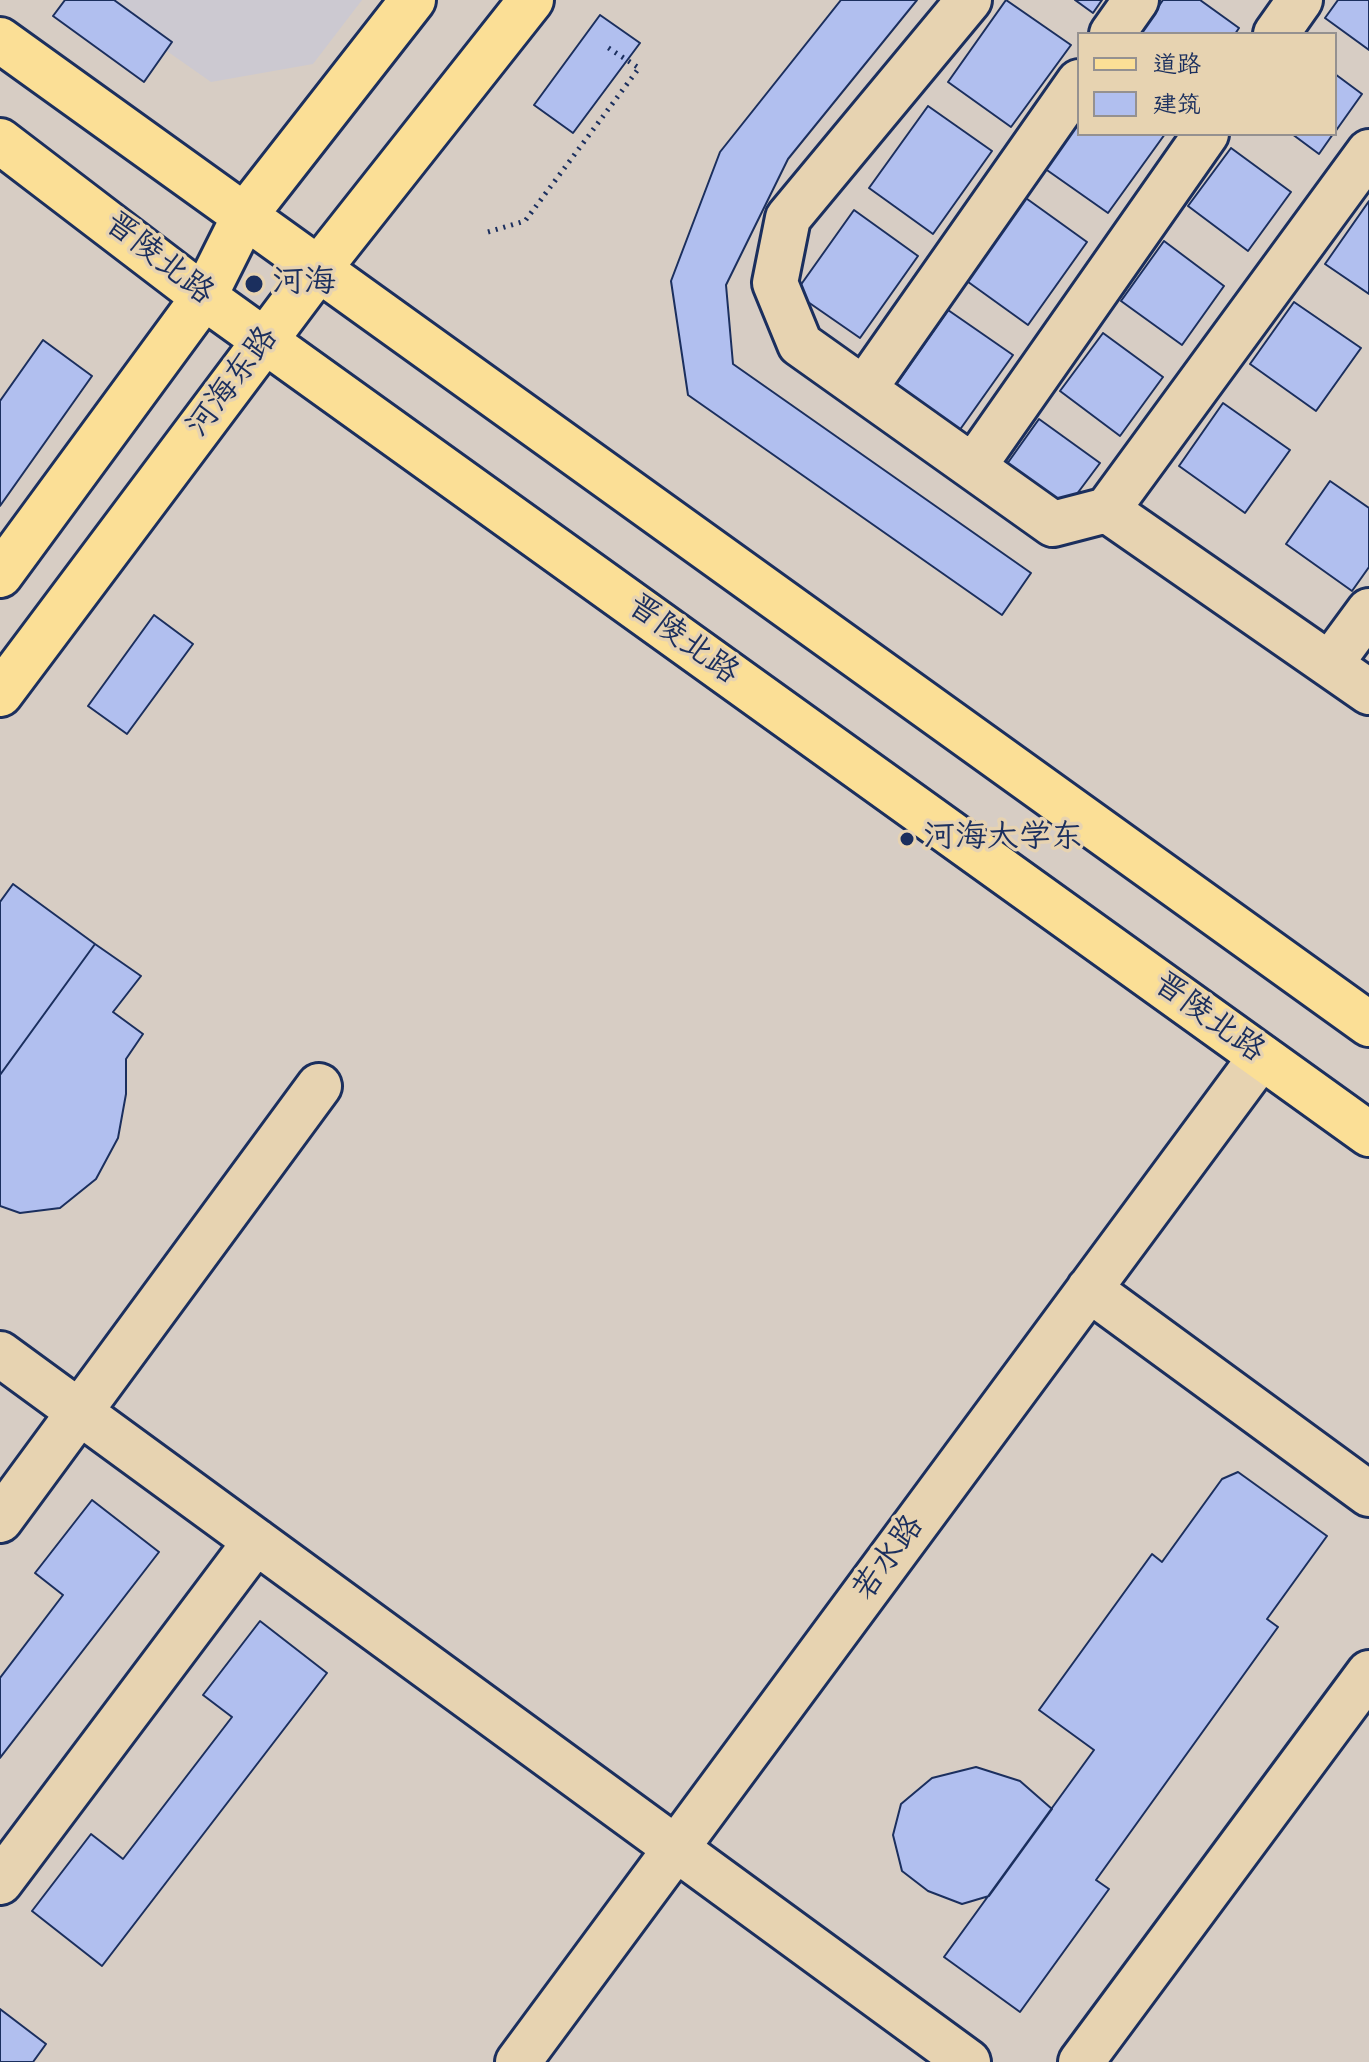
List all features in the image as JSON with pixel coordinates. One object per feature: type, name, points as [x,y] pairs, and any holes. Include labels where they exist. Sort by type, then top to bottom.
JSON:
[{"type":"main road","points":[[0,575],[204,297],[245,215],[413,0]]},
{"type":"main road","name":"河海东路","points":[[0,694],[320,267],[531,0]]},
{"type":"main road","points":[[0,40],[320,267],[1369,1024]]},
{"type":"main road","name":"晋陵北路","points":[[0,141],[204,297],[1369,1134]]},
{"type":"lane","points":[[969,0],[788,218],[775,283],[800,344],[1053,524],[1107,510],[1369,152]]},
{"type":"lane","points":[[1113,32],[1136,0]]},
{"type":"lane","points":[[1277,32],[1300,0]]},
{"type":"lane","points":[[864,389],[1077,85]]},
{"type":"lane","points":[[973,467],[1205,136]]},
{"type":"lane","points":[[1107,510],[1369,692]]},
{"type":"lane","points":[[1330,664],[1369,611]]},
{"type":"lane","name":"若水路","points":[[518,2062],[1261,1057]]},
{"type":"lane","points":[[0,1520],[319,1086]]},
{"type":"lane","points":[[1089,1289],[1369,1494]]},
{"type":"lane","points":[[0,1354],[968,2062]]},
{"type":"lane","points":[[0,1882],[256,1541]]},
{"type":"lane","points":[[1081,2062],[1369,1673]]},
{"type":"path","points":[[488,232],[525,221],[639,68],[607,47]]},
{"type":"shaded area","points":[[94,0],[362,0],[313,64],[211,82]]},
{"type":"building","points":[[65,0],[114,0],[172,42],[144,82],[53,16]]},
{"type":"building","points":[[841,0],[917,0],[788,159],[726,285],[733,364],[1031,573],[1002,615],[688,395],[671,281],[720,152]]},
{"type":"building","points":[[1006,0],[1071,45],[1011,127],[948,82]]},
{"type":"building","points":[[1075,0],[1102,0],[1093,13]]},
{"type":"building","points":[[1163,0],[1200,0],[1239,28],[1236,32],[1140,32]]},
{"type":"building","points":[[1338,0],[1369,0],[1369,50],[1325,18]]},
{"type":"building","points":[[600,15],[640,43],[573,133],[534,105]]},
{"type":"building","points":[[1337,75],[1362,94],[1337,129]]},
{"type":"building","points":[[928,106],[992,151],[933,234],[869,188]]},
{"type":"building","points":[[1077,122],[1077,136],[1164,136],[1108,213],[1044,168]]},
{"type":"building","points":[[1295,136],[1332,136],[1319,154]]},
{"type":"building","points":[[1231,148],[1291,192],[1248,251],[1188,206]]},
{"type":"building","points":[[1023,196],[1087,242],[1028,325],[964,279]]},
{"type":"building","points":[[1369,201],[1369,294],[1325,264]]},
{"type":"building","points":[[854,210],[918,256],[860,338],[795,293]]},
{"type":"building","points":[[1164,241],[1224,286],[1182,345],[1121,301]]},
{"type":"building","points":[[1294,302],[1361,348],[1316,411],[1250,364]]},
{"type":"building","points":[[948,310],[1013,355],[954,438],[890,393]]},
{"type":"building","points":[[1103,333],[1163,377],[1120,436],[1060,391]]},
{"type":"building","points":[[43,340],[92,376],[0,506],[0,401]]},
{"type":"building","points":[[1223,403],[1290,450],[1245,513],[1179,466]]},
{"type":"building","points":[[1039,419],[1100,463],[1056,522],[997,478]]},
{"type":"building","points":[[1330,481],[1369,508],[1369,567],[1352,591],[1286,544]]},
{"type":"building","points":[[154,615],[193,644],[127,734],[88,706]]},
{"type":"building","points":[[13,884],[95,944],[0,1075],[0,902]]},
{"type":"building","points":[[95,944],[141,976],[113,1012],[143,1034],[126,1059],[126,1094],[118,1138],[96,1179],[60,1208],[20,1213],[0,1206],[0,1075]]},
{"type":"building","points":[[1238,1472],[1327,1536],[1267,1619],[1278,1627],[1096,1880],[1109,1889],[1020,2012],[944,1957],[1094,1750],[1039,1710],[1152,1554],[1162,1562],[1222,1479]]},
{"type":"building","points":[[92,1500],[159,1552],[0,1758],[0,1678],[63,1595],[35,1573]]},
{"type":"building","points":[[260,1621],[327,1673],[102,1966],[32,1911],[91,1834],[123,1859],[232,1717],[203,1695]]},
{"type":"building","points":[[976,1767],[1020,1781],[1052,1809],[989,1896],[962,1904],[928,1891],[902,1871],[893,1835],[901,1804],[932,1778]]},
{"type":"building","points":[[0,2009],[46,2044],[33,2062],[0,2062]]},
{"type":"place","name":"河海","points":[[254,284]]},
{"type":"place","name":"河海大学东","points":[[907,839]]}]
